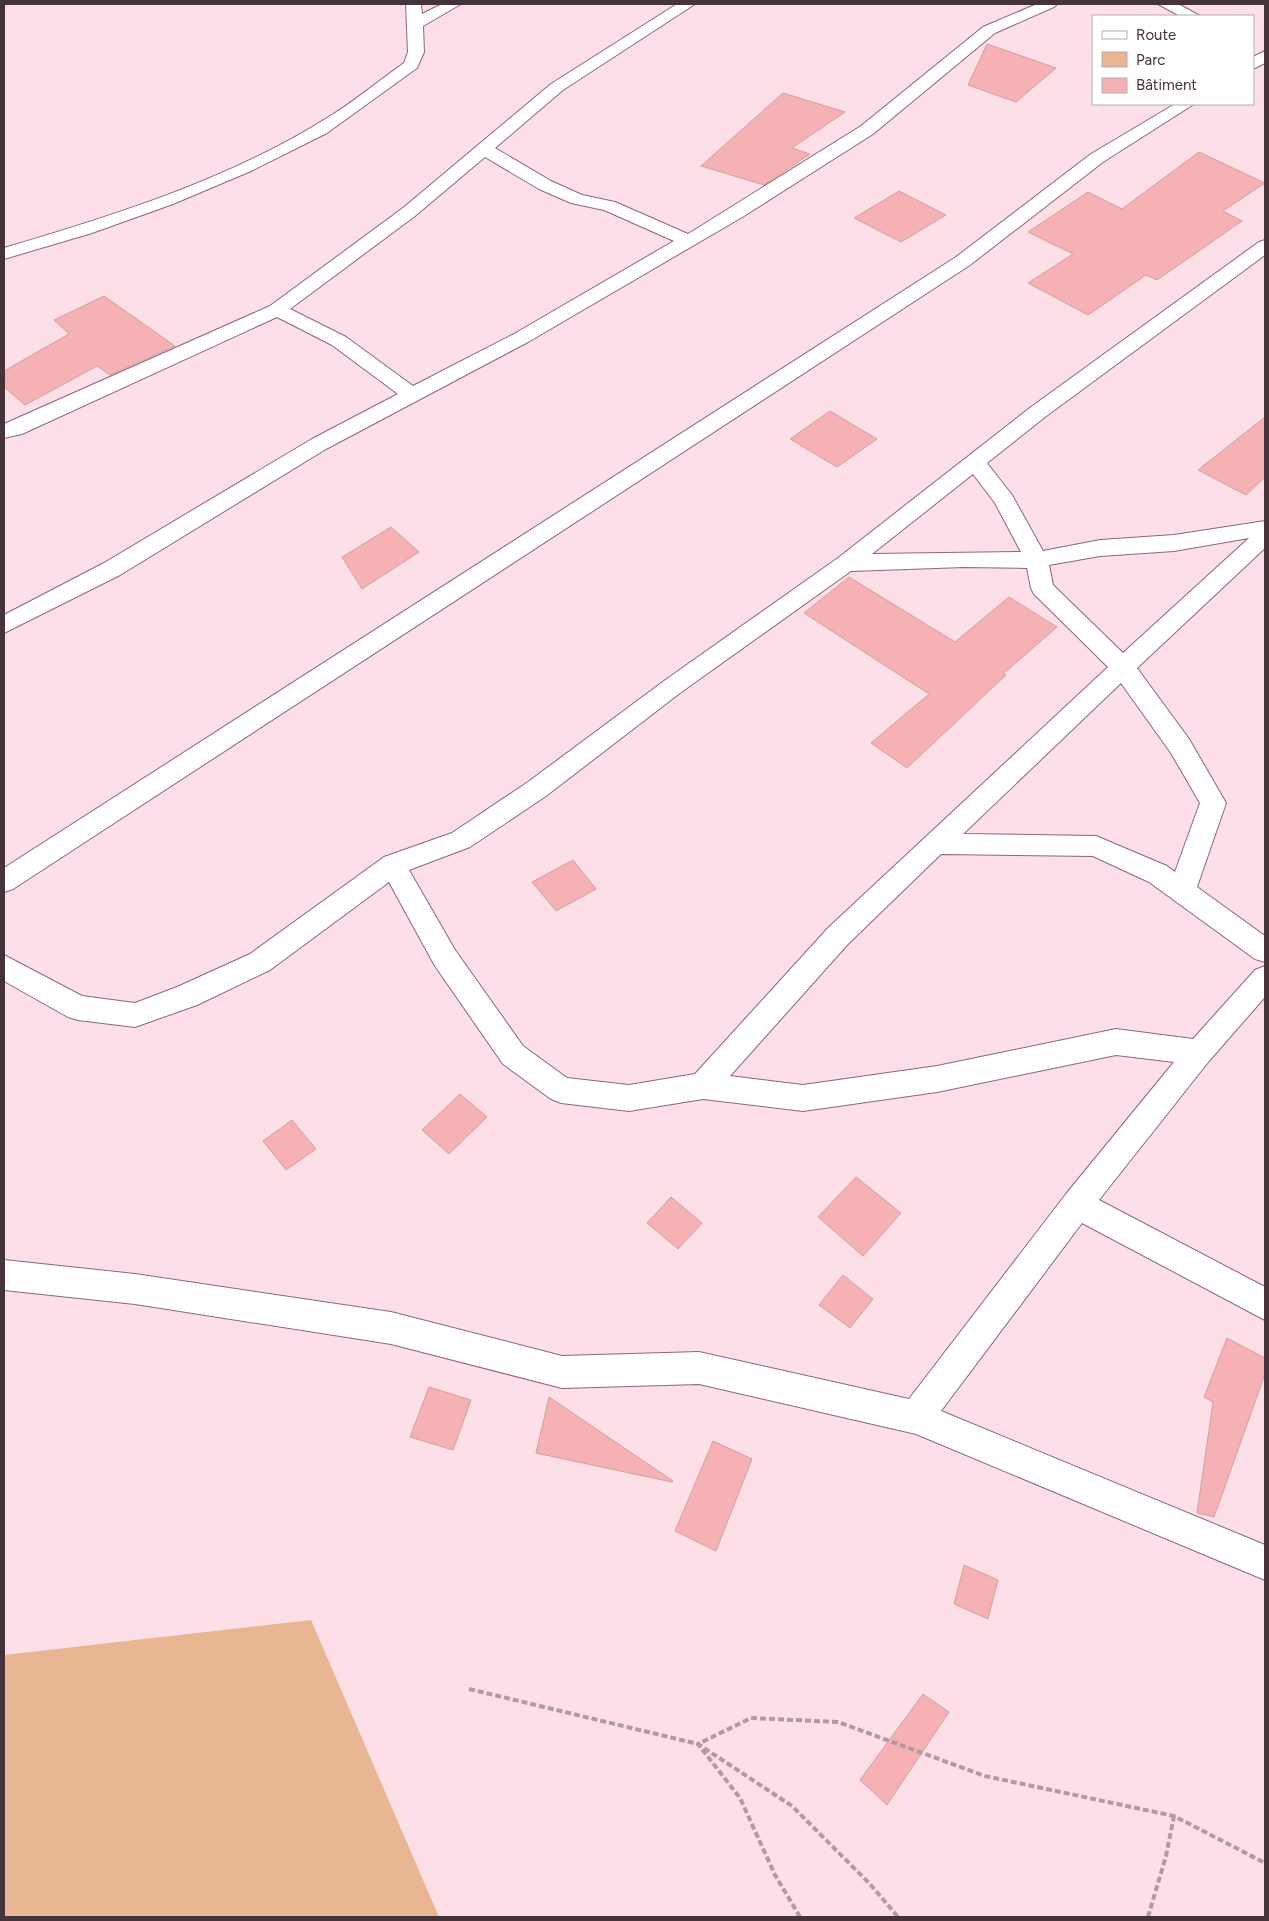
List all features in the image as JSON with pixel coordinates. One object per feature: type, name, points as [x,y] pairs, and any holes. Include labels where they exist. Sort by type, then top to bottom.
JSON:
[{"type":"street","points":[[4,254],[73,233],[211,184],[322,128],[410,65],[416,52],[414,4]]},
{"type":"street","points":[[416,23],[453,4]]},
{"type":"street","points":[[4,431],[14,429],[277,310],[409,212],[557,87],[687,4]]},
{"type":"street","points":[[4,625],[112,569],[319,444],[521,338],[738,212],[866,130],[989,30],[1049,4]]},
{"type":"street","points":[[1158,10],[1186,15]]},
{"type":"street","points":[[1254,63],[1265,56]]},
{"type":"street","points":[[4,881],[947,272],[1097,158],[1182,105]]},
{"type":"street","points":[[484,149],[545,184],[577,199],[609,206],[687,240]]},
{"type":"street","points":[[4,966],[78,1008],[135,1015],[187,996],[260,962],[393,865],[461,840],[537,789],[672,687],[846,563],[1038,412],[1263,250]]},
{"type":"street","points":[[277,310],[339,342],[412,394]]},
{"type":"street","points":[[975,462],[1004,500],[1037,560],[1042,588],[1123,667],[1180,746],[1213,803],[1182,891]]},
{"type":"street","points":[[846,563],[1037,560],[1100,548],[1174,543],[1265,528]]},
{"type":"street","points":[[703,1086],[838,936],[1265,536]]},
{"type":"street","points":[[937,844],[1096,846],[1158,874],[1265,951]]},
{"type":"street","points":[[393,865],[445,958],[513,1055],[561,1090],[630,1098],[703,1086],[803,1098],[937,1078],[1116,1042],[1200,1052]]},
{"type":"street","points":[[916,1417],[1077,1204],[1200,1052],[1265,978]]},
{"type":"street","points":[[1077,1204],[1265,1304]]},
{"type":"street","points":[[4,1275],[134,1289],[390,1328],[562,1372],[699,1368],[916,1417],[1265,1563]]},
{"type":"path","points":[[469,1688],[698,1744],[792,1806],[870,1884],[898,1917]]},
{"type":"path","points":[[698,1744],[751,1718],[838,1722],[985,1776],[1174,1816],[1265,1863]]},
{"type":"path","points":[[698,1744],[740,1798],[775,1875],[800,1917]]},
{"type":"path","points":[[1148,1917],[1166,1856],[1174,1816]]},
{"type":"green space","points":[[311,1620],[439,1917],[4,1917],[4,1655]]},
{"type":"building","points":[[987,44],[1056,68],[1016,102],[968,85]]},
{"type":"building","points":[[783,93],[845,112],[792,148],[810,154],[764,185],[701,166]]},
{"type":"building","points":[[1199,152],[1265,183],[1223,211],[1242,221],[1157,280],[1146,275],[1088,315],[1028,283],[1073,254],[1028,232],[1088,192],[1122,209]]},
{"type":"building","points":[[899,191],[946,215],[901,242],[854,218]]},
{"type":"building","points":[[104,296],[175,346],[110,375],[97,366],[25,405],[4,387],[4,371],[69,334],[54,320]]},
{"type":"building","points":[[830,411],[877,439],[837,467],[790,439]]},
{"type":"building","points":[[1265,417],[1265,477],[1246,495],[1198,470]]},
{"type":"building","points":[[391,527],[419,552],[362,589],[342,557]]},
{"type":"building","points":[[849,577],[955,642],[1009,597],[1057,627],[1003,674],[1006,675],[907,768],[871,743],[929,694],[804,613]]},
{"type":"building","points":[[573,860],[596,889],[556,911],[532,882]]},
{"type":"building","points":[[460,1094],[487,1117],[449,1154],[422,1130]]},
{"type":"building","points":[[292,1120],[316,1149],[286,1170],[263,1141]]},
{"type":"building","points":[[856,1177],[901,1213],[863,1256],[818,1217]]},
{"type":"building","points":[[671,1197],[702,1223],[678,1249],[647,1223]]},
{"type":"building","points":[[843,1275],[873,1299],[850,1328],[819,1305]]},
{"type":"building","points":[[1227,1338],[1265,1358],[1265,1374],[1214,1517],[1197,1513],[1213,1402],[1204,1397]]},
{"type":"building","points":[[429,1387],[471,1400],[453,1450],[410,1437]]},
{"type":"building","points":[[549,1397],[673,1481],[536,1453]]},
{"type":"building","points":[[713,1441],[752,1459],[716,1551],[675,1531]]},
{"type":"building","points":[[964,1565],[998,1580],[988,1619],[954,1604]]},
{"type":"building","points":[[923,1694],[949,1712],[887,1805],[860,1780]]}]
